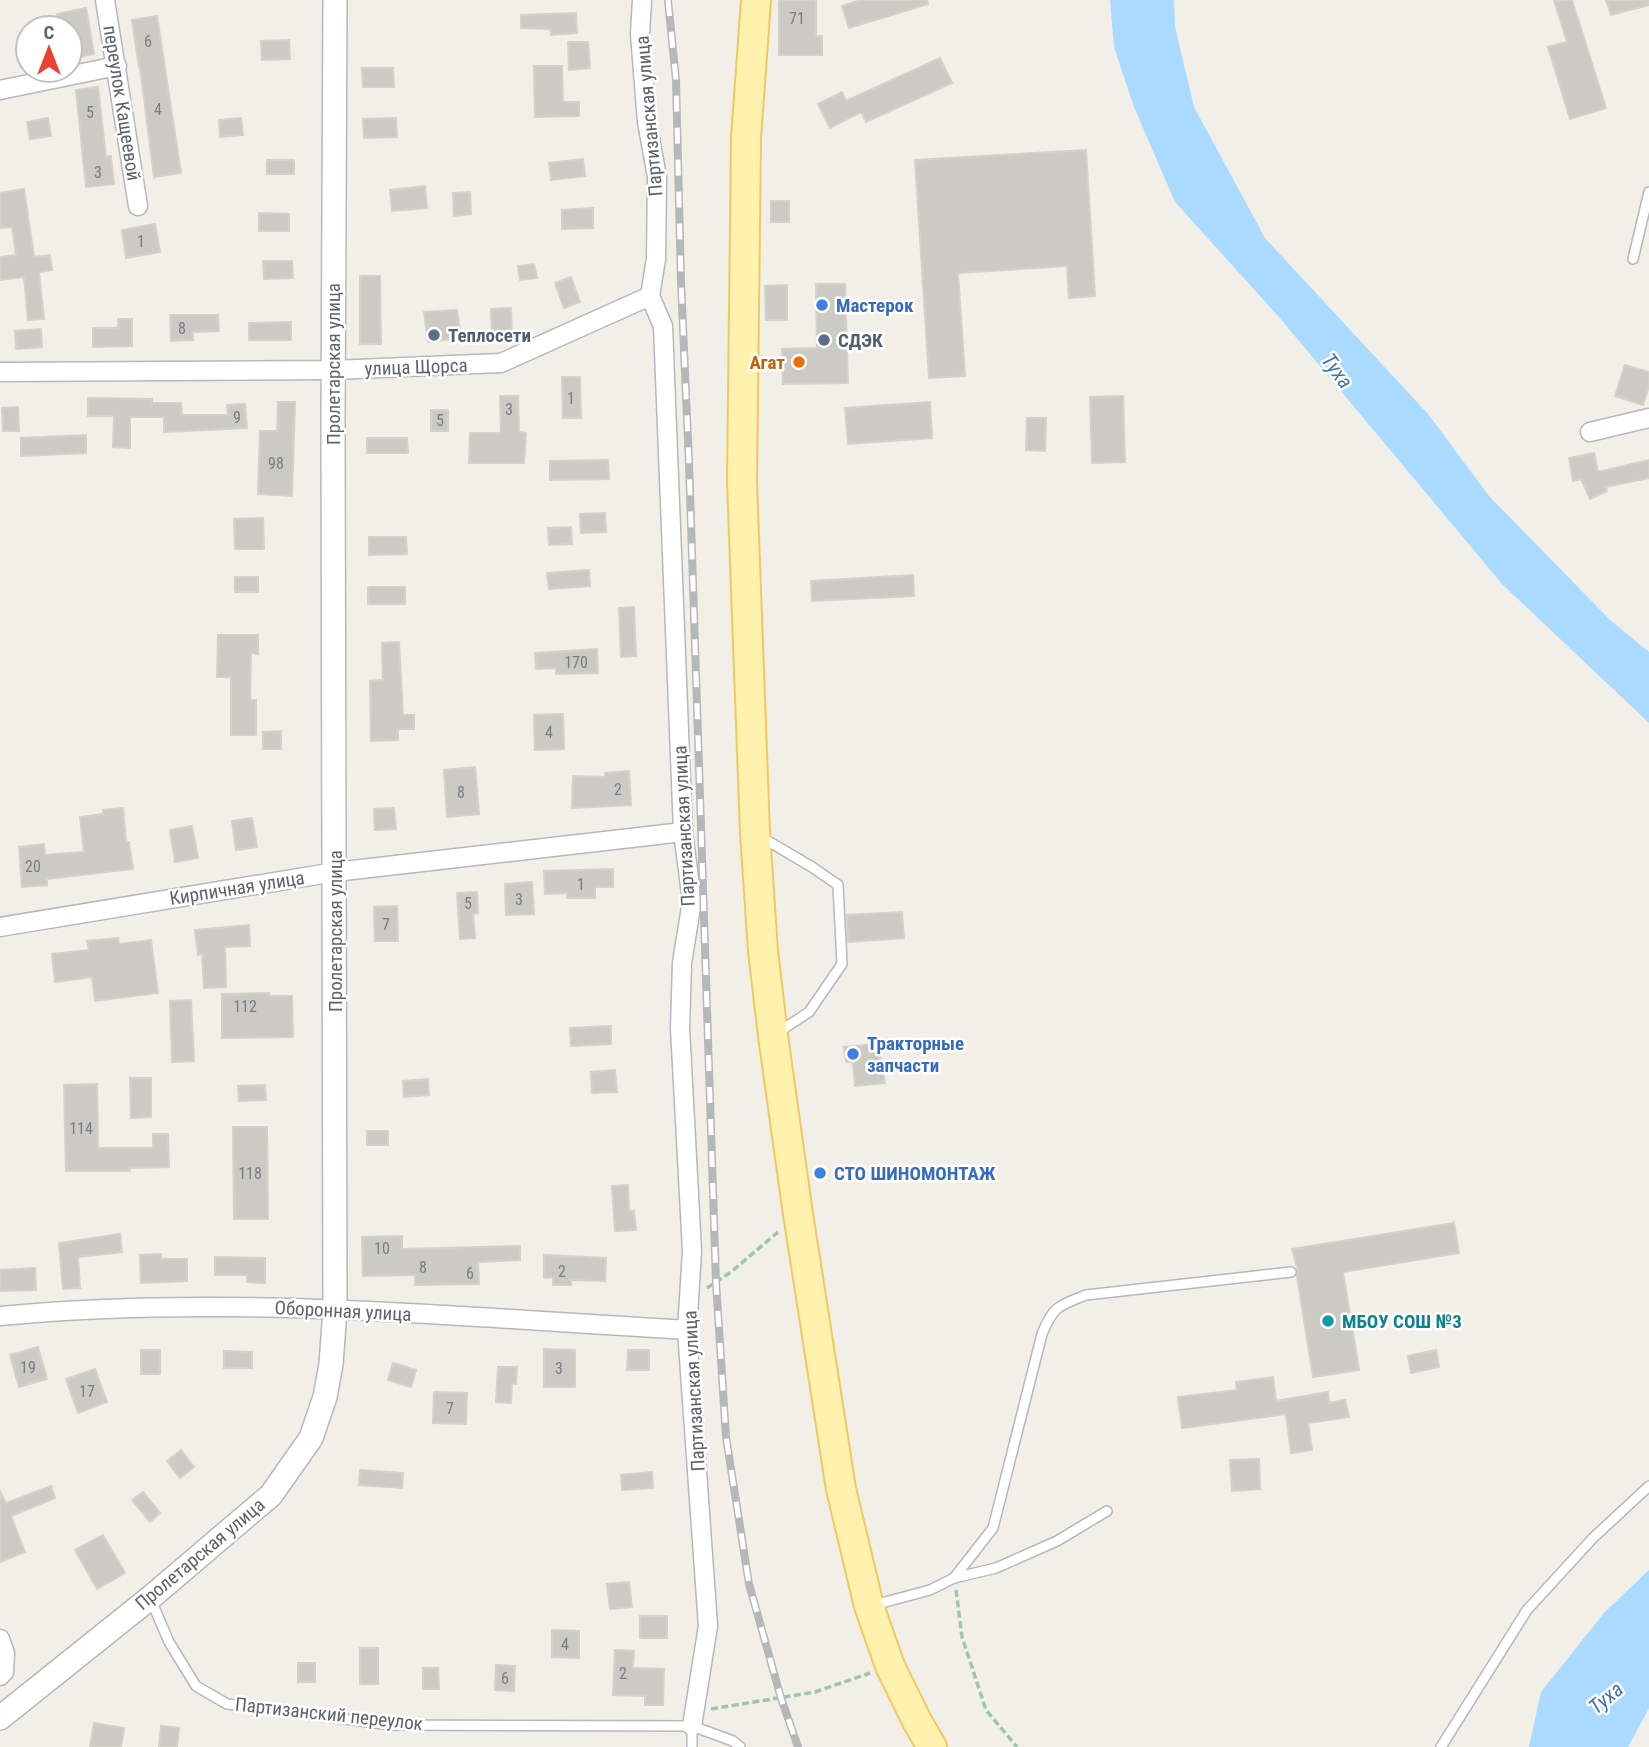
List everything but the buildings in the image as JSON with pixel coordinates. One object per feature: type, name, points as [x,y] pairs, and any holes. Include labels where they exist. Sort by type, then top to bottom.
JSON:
[{"type":"main road","points":[[756,0],[746,138],[742,482],[755,833],[773,1036],[841,1489],[869,1606],[890,1666],[916,1721],[932,1747]]},
{"type":"street","name":"переулок Кащеевой","points":[[105,0],[138,206]]},
{"type":"street","name":"Пролетарская улица","points":[[0,1718],[150,1598],[271,1495],[311,1438],[325,1398],[335,1310],[335,0]]},
{"type":"street","name":"Партизанская улица","points":[[642,0],[640,34],[647,122],[657,177],[656,259],[650,296],[663,326],[683,832],[692,901],[682,963],[680,1028],[692,1251],[687,1329],[708,1626],[694,1717]]},
{"type":"street","points":[[0,90],[117,66]]},
{"type":"street","name":"улица Щорса","points":[[0,372],[333,370],[501,363],[650,296]]},
{"type":"street","points":[[1590,432],[1649,418]]},
{"type":"street","name":"Кирпичная улица","points":[[0,927],[335,872],[683,832]]},
{"type":"street","name":"Оборонная улица","points":[[0,1316],[65,1310],[213,1306],[687,1329]]},
{"type":"street","points":[[0,1639],[5,1653],[4,1672],[0,1676]]},
{"type":"lane","points":[[1633,259],[1649,192]]},
{"type":"lane","points":[[755,833],[838,885],[842,964],[810,1012],[773,1036]]},
{"type":"lane","points":[[954,1578],[993,1528],[1042,1334],[1050,1313],[1062,1304],[1086,1295],[1291,1272]]},
{"type":"lane","points":[[1441,1747],[1527,1610],[1593,1538],[1649,1486]]},
{"type":"lane","points":[[869,1606],[930,1590],[954,1578],[996,1568],[1056,1541],[1107,1511]]},
{"type":"lane","name":"Партизанский переулок","points":[[150,1598],[169,1642],[197,1686],[227,1704],[391,1725],[694,1717]]},
{"type":"lane","points":[[692,1747],[694,1717],[740,1747]]},
{"type":"path","points":[[688,1301],[731,1272],[798,1214]]},
{"type":"path","points":[[954,1578],[962,1637],[986,1710],[1017,1747]]},
{"type":"path","points":[[694,1717],[720,1709],[815,1692],[890,1666]]},
{"type":"water","name":"Туха","points":[[1110,0],[1174,0],[1175,27],[1194,107],[1265,238],[1428,414],[1489,496],[1610,620],[1649,652],[1649,723],[1502,584],[1279,317],[1175,202],[1134,107],[1114,47]]},
{"type":"water","name":"Туха","points":[[1649,1570],[1649,1708],[1628,1747],[1529,1747],[1541,1692],[1604,1613]]},
{"type":"railway","points":[[668,0],[676,80],[716,1282],[726,1437],[749,1584],[781,1698],[798,1747]]},
{"type":"place","name":"Мастерок","points":[[822,305]]},
{"type":"place","name":"Теплосети","points":[[434,335]]},
{"type":"place","name":"СДЭК","points":[[824,340]]},
{"type":"place","name":"Агат","points":[[799,362]]},
{"type":"place","name":"Тракторные запчасти","points":[[853,1054]]},
{"type":"place","name":"СТО ШИНОМОНТАЖ","points":[[820,1173]]},
{"type":"place","name":"МБОУ СОШ №3","points":[[1328,1321]]}]
